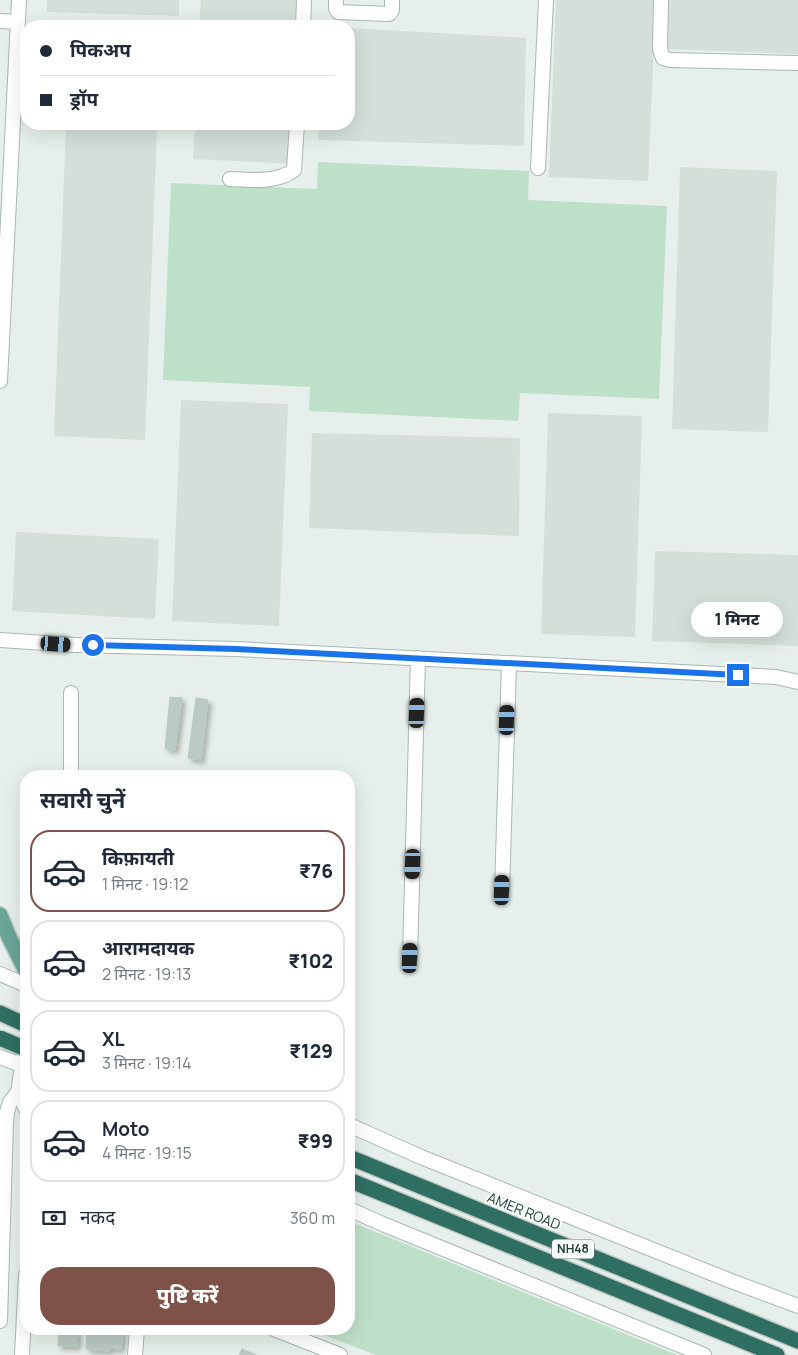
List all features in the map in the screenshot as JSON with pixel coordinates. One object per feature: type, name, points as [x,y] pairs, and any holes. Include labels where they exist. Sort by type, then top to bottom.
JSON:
[{"type":"highway","points":[[0,1013],[20,1021]]},
{"type":"highway","points":[[0,1038],[20,1046]]},
{"type":"highway","name":"AMER ROAD","points":[[355,1159],[798,1341]]},
{"type":"highway","name":"NH48","points":[[355,1182],[777,1355]]},
{"type":"main road","points":[[0,915],[20,959]]},
{"type":"street","points":[[0,381],[19,0]]},
{"type":"street","points":[[303,20],[304,0]]},
{"type":"street","points":[[336,0],[336,11],[363,6],[389,14],[392,10],[392,0]]},
{"type":"street","points":[[538,168],[546,0]]},
{"type":"street","points":[[662,0],[660,49],[663,58],[670,60],[798,63]]},
{"type":"street","points":[[0,21],[18,22]]},
{"type":"street","points":[[230,179],[264,180],[288,175],[294,170],[297,130]]},
{"type":"street","points":[[0,640],[75,645],[236,649],[418,658],[776,677],[798,682]]},
{"type":"street","points":[[410,958],[418,658]]},
{"type":"street","points":[[502,890],[509,663]]},
{"type":"street","points":[[71,694],[71,770]]},
{"type":"street","points":[[0,974],[20,982]]},
{"type":"street","points":[[0,1056],[20,1064]]},
{"type":"street","points":[[0,1321],[6,1123],[10,1102],[18,1092],[20,1083]]},
{"type":"street","points":[[18,1092],[20,1096]]},
{"type":"street","points":[[355,1128],[421,1157],[798,1306]]},
{"type":"street","points":[[355,1212],[704,1355]]},
{"type":"street","points":[[22,1355],[23,1335]]},
{"type":"street","points":[[135,1355],[137,1335]]},
{"type":"street","points":[[289,1335],[340,1355]]},
{"type":"shaded area","points":[[47,0],[179,0],[179,16],[47,12]]},
{"type":"shaded area","points":[[201,0],[299,0],[299,20],[199,20]]},
{"type":"shaded area","points":[[556,0],[656,0],[648,181],[549,177]]},
{"type":"shaded area","points":[[667,0],[798,0],[798,54],[666,49]]},
{"type":"shaded area","points":[[355,28],[526,38],[524,146],[318,140],[319,130],[355,130]]},
{"type":"shaded area","points":[[66,130],[157,130],[145,440],[54,436]]},
{"type":"shaded area","points":[[195,130],[295,130],[294,164],[193,159]]},
{"type":"shaded area","points":[[680,167],[777,171],[768,432],[672,429]]},
{"type":"shaded area","points":[[181,400],[288,404],[279,626],[172,621]]},
{"type":"shaded area","points":[[548,413],[642,416],[635,637],[541,634]]},
{"type":"shaded area","points":[[312,433],[520,438],[519,536],[309,528]]},
{"type":"shaded area","points":[[16,532],[159,539],[155,619],[12,611]]},
{"type":"shaded area","points":[[655,551],[798,555],[798,646],[652,641]]},
{"type":"green space","points":[[318,162],[529,171],[528,200],[667,206],[659,399],[520,393],[518,421],[309,411],[310,387],[163,380],[171,183],[317,189]]},
{"type":"green space","points":[[355,1223],[677,1355],[376,1355],[324,1335],[355,1335]]},
{"type":"building","points":[[170,697],[182,698],[175,750],[165,749]]},
{"type":"building","points":[[196,698],[208,700],[201,760],[188,758]]},
{"type":"building","points":[[59,1335],[78,1335],[77,1346],[58,1346]]},
{"type":"building","points":[[87,1335],[122,1335],[121,1349],[109,1348],[109,1351],[86,1349]]},
{"type":"building","points":[[242,1349],[256,1355],[239,1355]]},
{"type":"route","points":[[93,645],[236,649],[738,675]]}]
